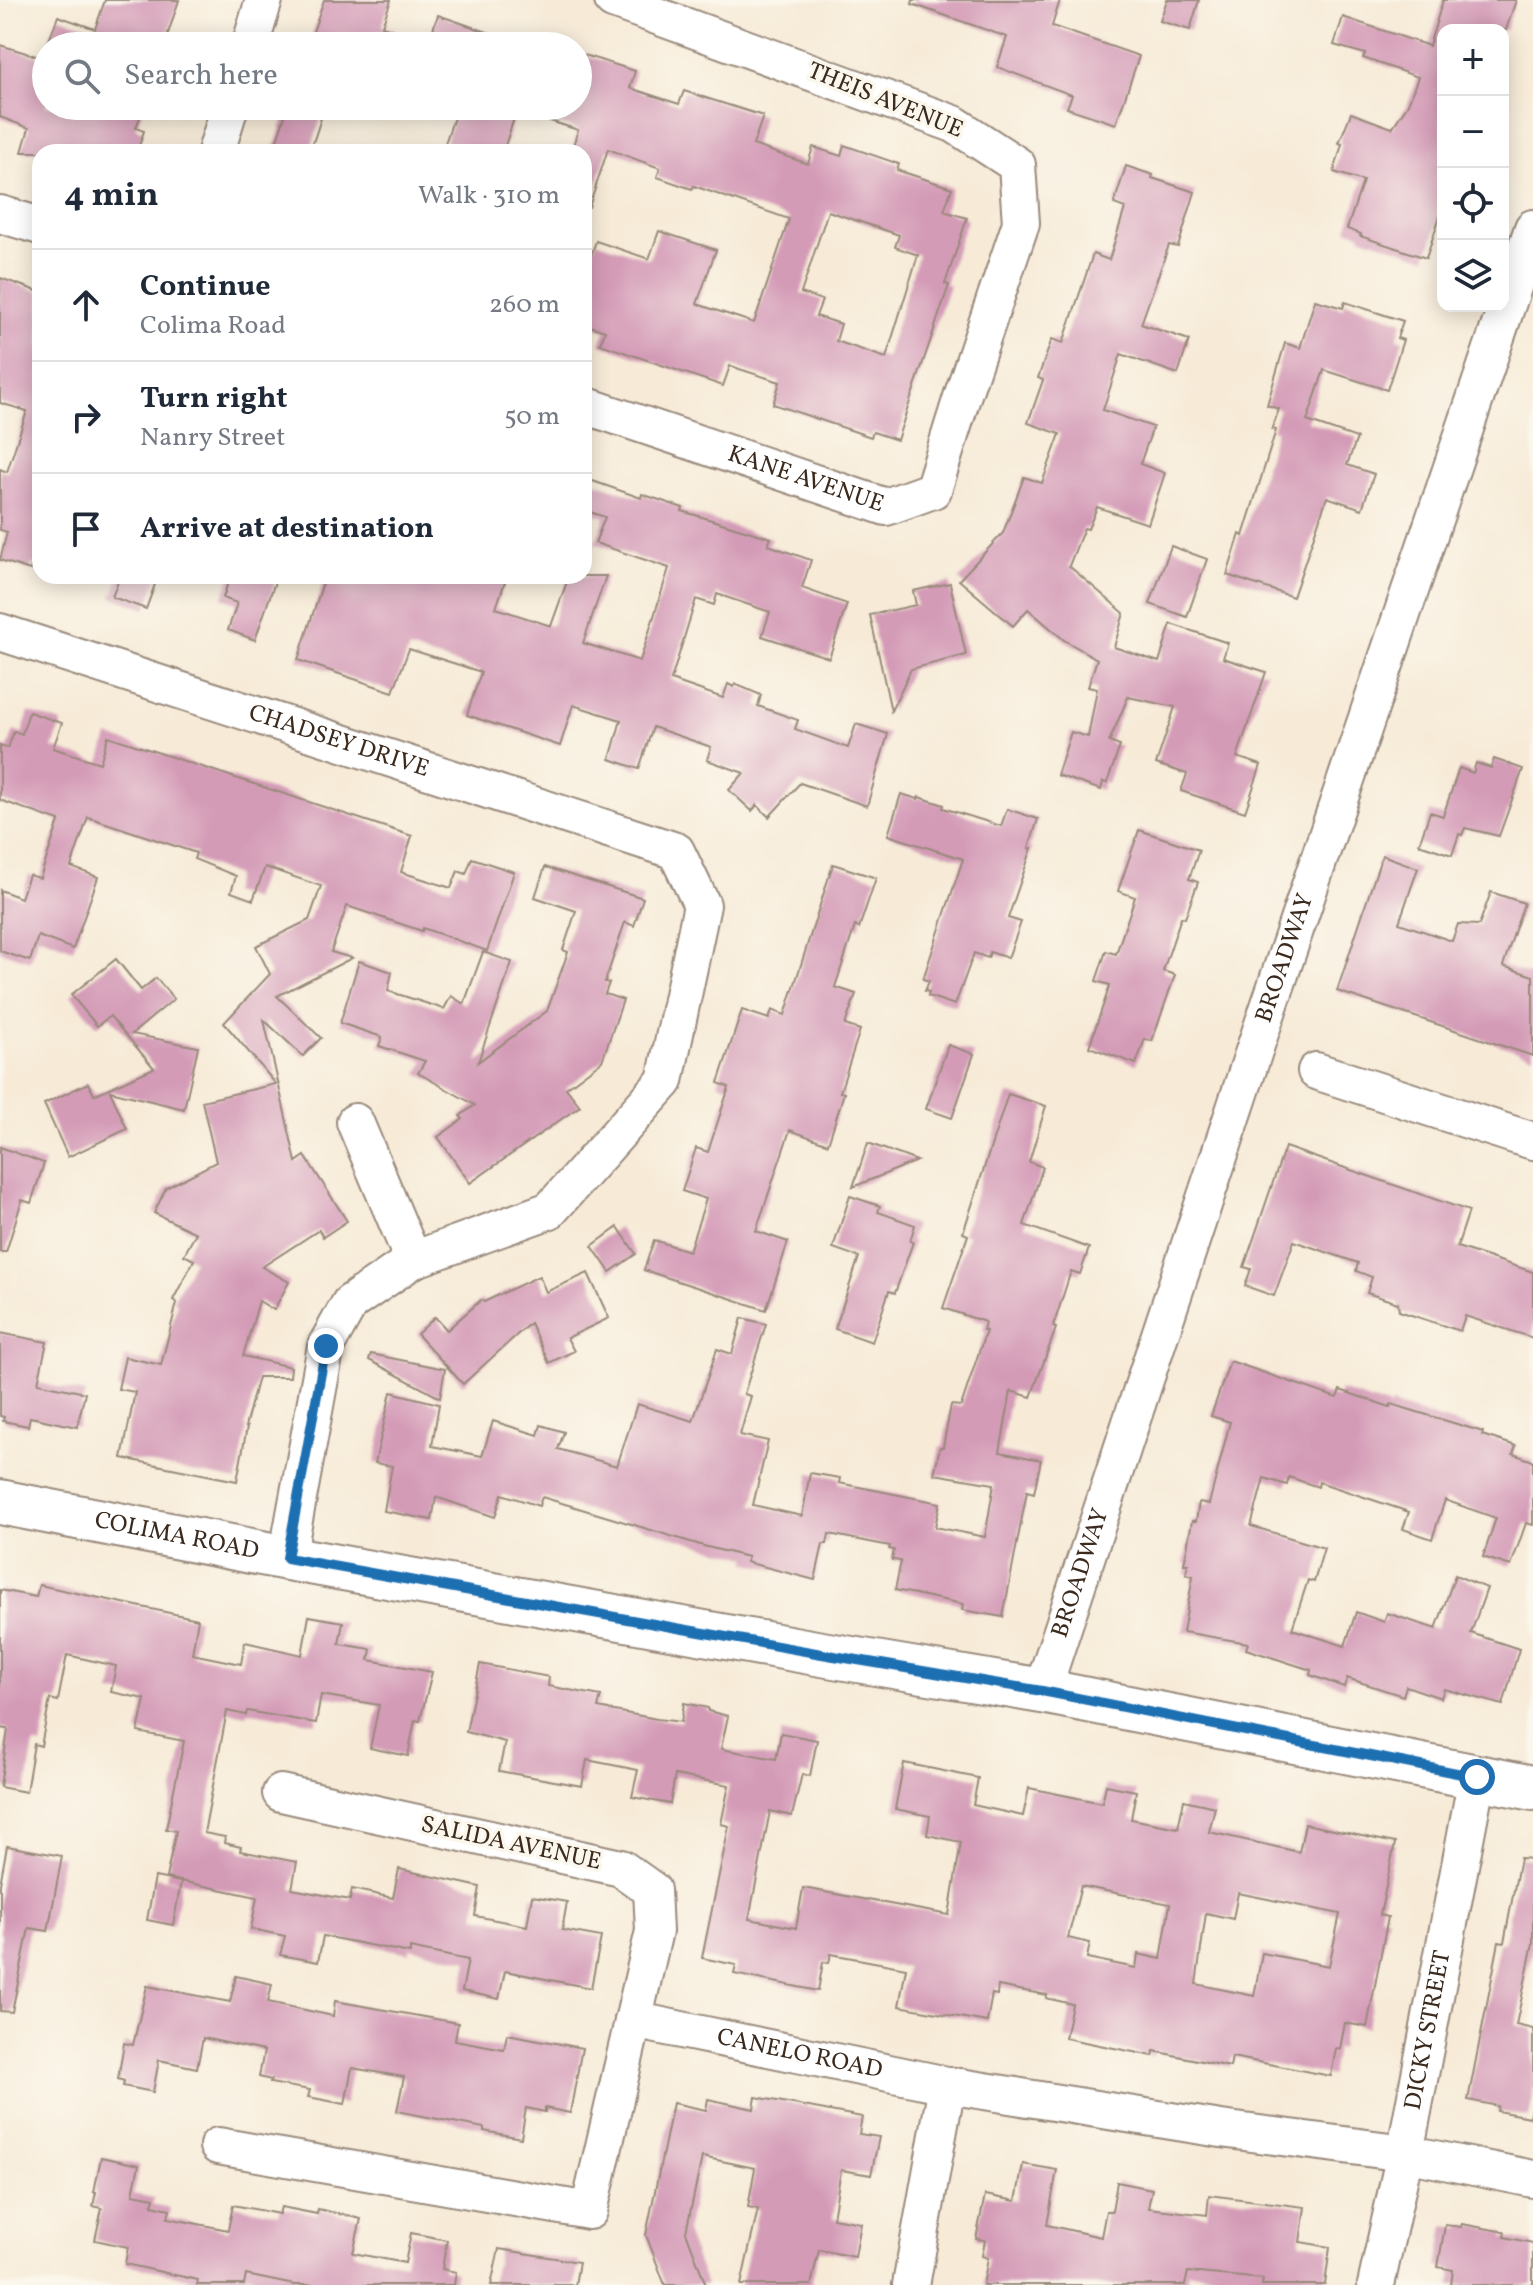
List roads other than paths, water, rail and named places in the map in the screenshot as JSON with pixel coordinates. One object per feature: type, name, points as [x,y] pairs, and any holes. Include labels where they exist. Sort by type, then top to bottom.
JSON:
[{"type":"main road","name":"COLIMA ROAD","points":[[0,1502],[287,1558],[1042,1691],[1533,1788]]},
{"type":"street","points":[[254,32],[264,0]]},
{"type":"street","name":"THEIS AVENUE","points":[[613,0],[954,124],[1017,165],[1021,223],[963,394]]},
{"type":"street","points":[[218,144],[226,120]]},
{"type":"street","points":[[0,214],[32,224]]},
{"type":"street","name":"BROADWAY","points":[[1042,1691],[1264,1021],[1533,228]]},
{"type":"street","name":"KANE AVENUE","points":[[592,408],[886,507],[933,490],[963,394]]},
{"type":"street","name":"CHADSEY DRIVE","points":[[0,632],[676,851],[702,905],[665,1081],[550,1210],[413,1260]]},
{"type":"street","points":[[1316,1071],[1533,1141]]},
{"type":"street","points":[[287,1558],[326,1346],[350,1303],[413,1260],[355,1122]]},
{"type":"street","name":"DICKY STREET","points":[[1376,2285],[1405,2153],[1477,1777]]},
{"type":"street","name":"SALIDA AVENUE","points":[[281,1793],[621,1868],[652,1890],[654,1931],[633,2020]]},
{"type":"street","points":[[218,2146],[589,2211],[633,2020]]},
{"type":"street","name":"CANELO ROAD","points":[[633,2020],[947,2085],[1221,2129],[1405,2153],[1533,2179]]},
{"type":"street","points":[[911,2285],[947,2085]]}]
